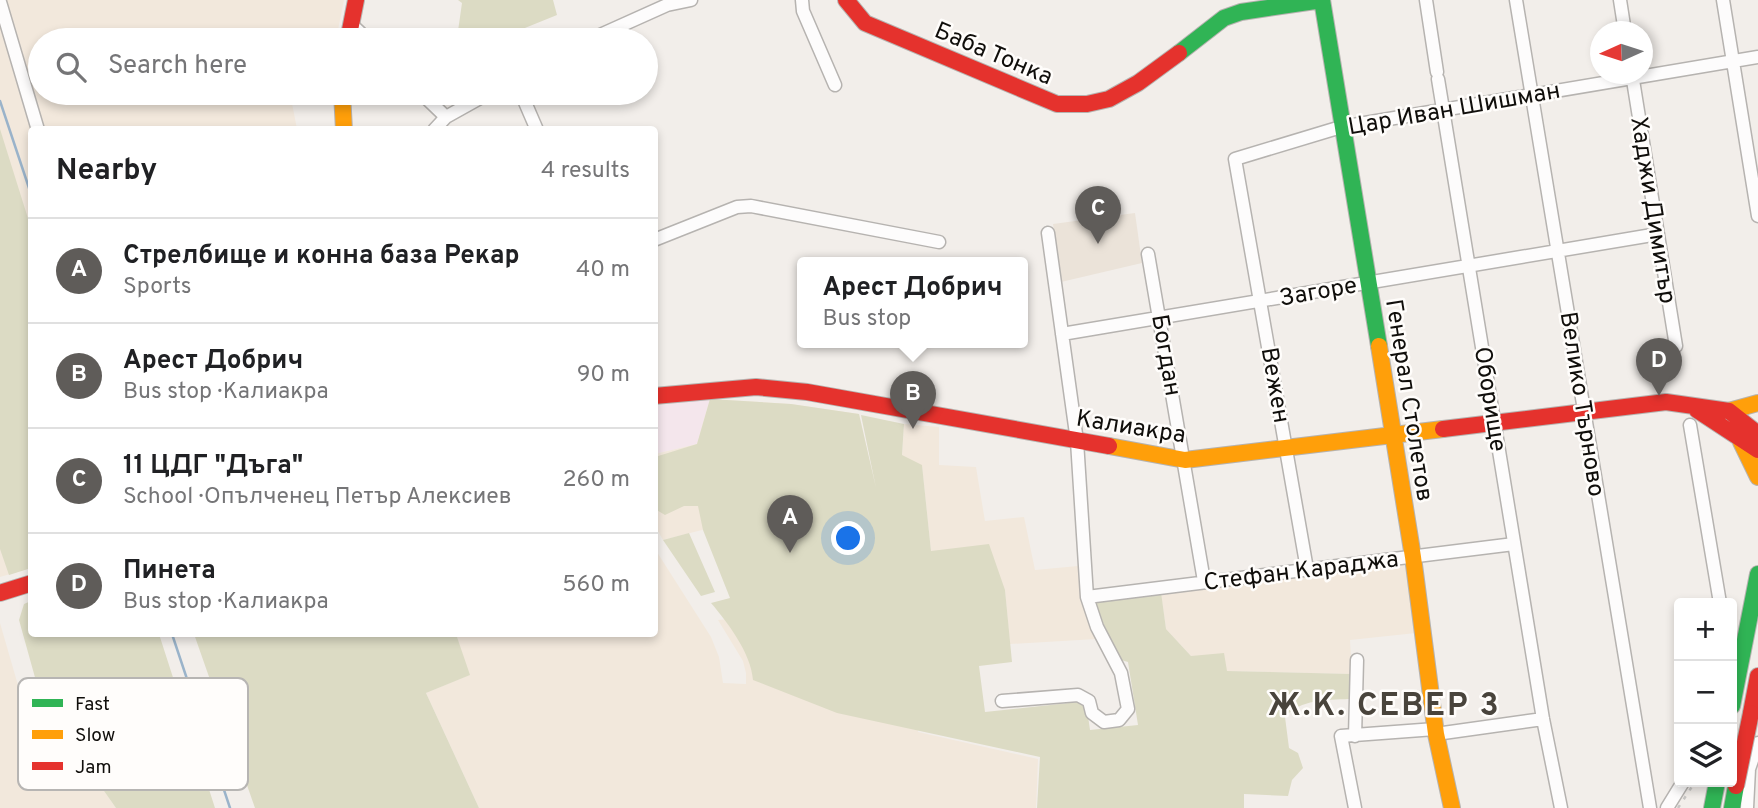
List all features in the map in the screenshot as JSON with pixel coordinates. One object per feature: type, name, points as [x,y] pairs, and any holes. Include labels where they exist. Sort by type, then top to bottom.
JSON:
[{"type":"street","points":[[350,28],[356,0]]},
{"type":"street","points":[[616,28],[667,5],[691,0]]},
{"type":"street","points":[[802,0],[803,11],[835,85]]},
{"type":"street","name":"Баба Тонка","points":[[846,0],[865,23],[1050,103],[1069,105],[1091,104],[1118,93],[1224,18],[1241,12],[1322,0]]},
{"type":"street","name":"Генерал Столетов","points":[[1322,0],[1413,557],[1436,732],[1452,808]]},
{"type":"street","name":"Оборище","points":[[1426,0],[1543,719],[1561,808]]},
{"type":"street","name":"Велико Търново","points":[[1516,0],[1650,808]]},
{"type":"street","points":[[1620,0],[1623,21]]},
{"type":"street","points":[[1723,0],[1758,216]]},
{"type":"street","points":[[0,2],[28,96]]},
{"type":"street","name":"Цар Иван Шишман","points":[[1653,72],[1758,57]]},
{"type":"street","name":"Цар Иван Шишман","points":[[1235,159],[1341,127],[1590,83]]},
{"type":"street","name":"Хаджи Димитър","points":[[1633,84],[1676,346]]},
{"type":"street","points":[[31,105],[37,126]]},
{"type":"street","points":[[343,105],[344,126]]},
{"type":"street","points":[[434,105],[446,117]]},
{"type":"street","points":[[438,126],[446,117],[468,105]]},
{"type":"street","points":[[526,105],[535,126]]},
{"type":"street","name":"Вежен","points":[[1235,159],[1288,447],[1307,569]]},
{"type":"street","points":[[658,238],[737,206],[751,206],[939,242]]},
{"type":"street","points":[[1002,701],[1078,695],[1089,701],[1097,720],[1119,720],[1125,715],[1126,688],[1097,627],[1087,597],[1077,441],[1048,233]]},
{"type":"street","name":"Загоре","points":[[1062,334],[1658,234]]},
{"type":"street","name":"Богдан","points":[[1148,254],[1204,581]]},
{"type":"street","name":"Калиакра","points":[[658,396],[733,388],[791,390],[1185,460],[1642,404],[1686,403],[1729,411],[1758,434]]},
{"type":"street","points":[[1686,403],[1736,433],[1758,450]]},
{"type":"street","points":[[1729,411],[1758,403]]},
{"type":"street","points":[[1690,425],[1719,598]]},
{"type":"street","points":[[1736,433],[1758,477]]},
{"type":"street","name":"Стефан Караджа","points":[[1087,597],[1514,544]]},
{"type":"street","points":[[1737,686],[1753,624],[1758,574]]},
{"type":"street","points":[[0,593],[28,584]]},
{"type":"street","points":[[1355,736],[1357,660]]},
{"type":"street","points":[[1743,796],[1751,713],[1758,676]]},
{"type":"street","points":[[1355,808],[1341,736],[1436,732],[1543,719]]},
{"type":"street","points":[[1732,808],[1743,796],[1758,743]]},
{"type":"street","points":[[1667,808],[1680,787]]},
{"type":"street","points":[[1712,808],[1716,787]]},
{"type":"shaded area","points":[[0,0],[344,0],[338,28],[28,28],[28,105],[292,105],[296,126],[28,126],[28,569],[0,577]]},
{"type":"shaded area","points":[[1135,213],[1142,263],[1061,282],[1053,224]]},
{"type":"shaded area","points":[[710,399],[697,444],[658,453],[658,406]]},
{"type":"shaded area","points":[[710,399],[791,404],[859,414],[901,598],[918,732],[1038,759],[1036,808],[479,808],[426,693],[469,675],[457,637],[658,637],[658,554],[711,637],[719,657],[723,683],[746,684],[743,661],[718,620],[880,605],[853,491],[663,540],[658,531],[658,453],[697,444]]},
{"type":"shaded area","points":[[904,424],[939,427],[939,465],[976,467],[985,521],[1024,517],[1035,570],[1078,566],[1084,609],[1096,639],[1010,644],[1005,590],[931,551],[922,466],[902,456]]},
{"type":"shaded area","points":[[1407,564],[1416,633],[1350,640],[1352,674],[1227,671],[1191,656],[1166,629],[1161,594]]},
{"type":"shaded area","points":[[0,623],[18,685],[18,790],[103,790],[116,808],[0,808]]},
{"type":"green space","points":[[458,0],[553,0],[557,15],[525,28],[458,28],[462,3]]},
{"type":"green space","points":[[0,129],[28,218],[28,569],[9,575],[0,549]]},
{"type":"green space","points":[[710,399],[791,404],[859,414],[876,488],[861,415],[904,424],[902,455],[922,465],[931,551],[989,544],[1005,590],[1012,662],[979,666],[985,712],[1078,702],[1087,709],[1090,730],[1138,725],[1128,662],[1121,660],[1094,604],[1095,600],[1161,592],[1166,629],[1191,656],[1224,653],[1227,671],[1352,674],[1349,699],[1306,704],[1285,717],[1289,748],[1298,753],[1303,768],[1292,780],[1288,796],[1244,794],[1244,808],[1037,808],[1040,757],[837,713],[753,680],[743,649],[711,603],[730,598],[703,530],[698,506],[684,506],[665,515],[658,511],[658,456],[697,444]]},
{"type":"green space","points":[[689,533],[715,592],[701,596],[663,540]]},
{"type":"green space","points":[[28,602],[28,637],[160,637],[173,678],[35,678],[19,620],[24,604]]},
{"type":"green space","points":[[195,637],[457,637],[470,675],[426,693],[479,808],[255,808],[248,788],[248,678],[209,678]]},
{"type":"green space","points":[[103,790],[209,790],[215,808],[116,808]]},
{"type":"waterway","points":[[0,101],[28,185]]},
{"type":"waterway","points":[[173,637],[187,678]]},
{"type":"waterway","points":[[224,790],[230,808]]},
{"type":"railway","points":[[1737,730],[1758,711]]},
{"type":"railway","points":[[1678,808],[1692,787]]},
{"type":"traffic: fast","points":[[1179,53],[1224,18],[1241,12],[1322,0],[1379,346]]},
{"type":"traffic: fast","points":[[1737,681],[1758,574]]},
{"type":"traffic: fast","points":[[1712,808],[1716,787]]},
{"type":"traffic: fast","points":[[1732,808],[1736,787]]},
{"type":"traffic: slow","points":[[343,105],[344,126]]},
{"type":"traffic: slow","points":[[1379,346],[1413,557],[1436,734],[1452,808]]},
{"type":"traffic: slow","points":[[1729,411],[1758,403]]},
{"type":"traffic: slow","points":[[1109,446],[1185,460],[1443,429]]},
{"type":"traffic: slow","points":[[1741,442],[1758,477]]},
{"type":"traffic: jam","points":[[350,28],[356,0]]},
{"type":"traffic: jam","points":[[846,0],[865,23],[1057,104],[1087,104],[1109,99],[1138,83],[1179,53]]},
{"type":"traffic: jam","points":[[658,396],[756,387],[807,392],[1109,446]]},
{"type":"traffic: jam","points":[[1443,429],[1666,402],[1729,411],[1758,434]]},
{"type":"traffic: jam","points":[[1697,410],[1758,450]]},
{"type":"traffic: jam","points":[[0,593],[28,584]]},
{"type":"traffic: jam","points":[[1751,713],[1758,676]]},
{"type":"traffic: jam","points":[[1737,781],[1751,713]]},
{"type":"place","name":"11 ЦДГ \"Дъга\"","points":[[1098,244]]},
{"type":"place","name":"Пинета","points":[[1659,396]]},
{"type":"place","name":"Арест Добрич","points":[[913,429]]},
{"type":"place","name":"Стрелбище и конна база Рекар","points":[[790,553]]},
{"type":"district","name":"Ж.К. СЕВЕР 3","points":[[1384,704]]}]
